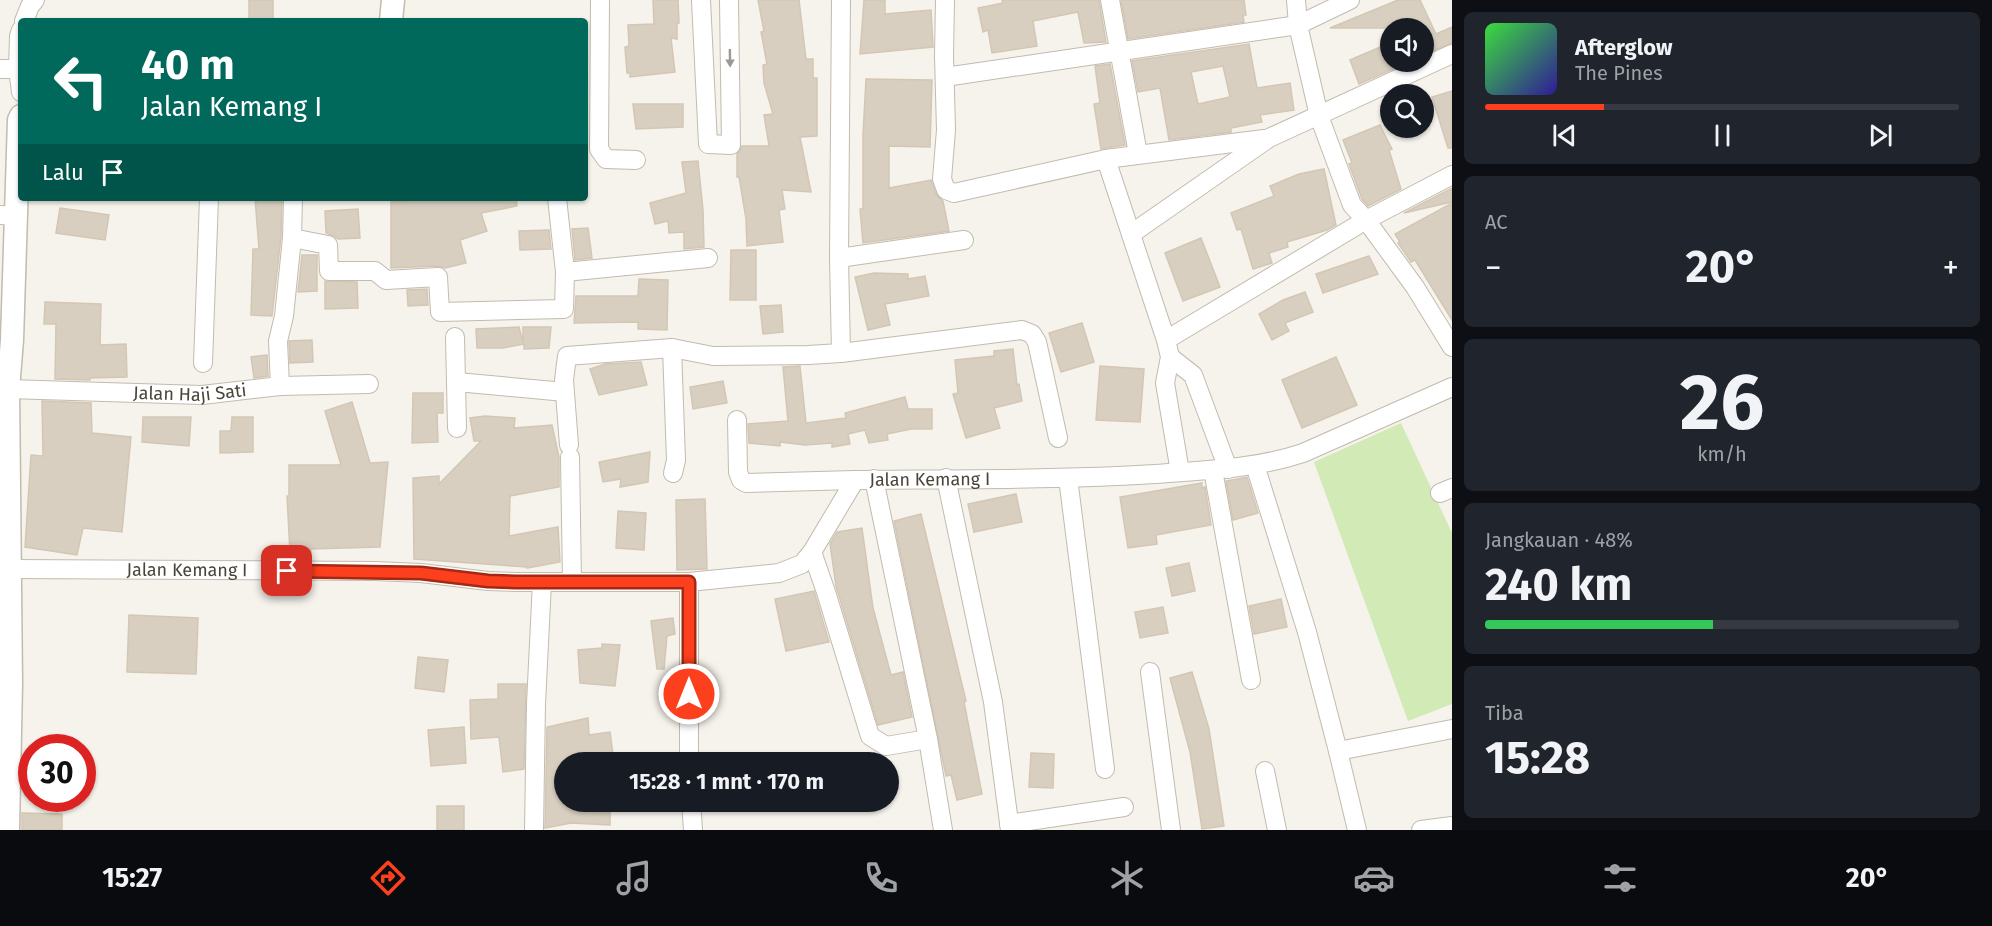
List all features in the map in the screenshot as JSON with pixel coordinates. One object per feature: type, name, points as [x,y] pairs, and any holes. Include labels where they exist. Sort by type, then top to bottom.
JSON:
[{"type":"street","points":[[25,18],[35,0]]},
{"type":"street","points":[[391,18],[393,0]]},
{"type":"street","points":[[600,0],[599,148],[606,159],[636,160]]},
{"type":"street","points":[[701,0],[708,144],[731,144],[729,0]]},
{"type":"street","points":[[841,0],[839,258],[841,353]]},
{"type":"street","points":[[945,0],[946,130],[942,179],[946,190],[954,193],[1106,159],[1269,138]]},
{"type":"street","points":[[1110,0],[1138,154]]},
{"type":"street","points":[[1296,0],[1298,25],[1319,116],[1352,205],[1366,220],[1415,287],[1452,347]]},
{"type":"street","points":[[945,76],[1298,25],[1350,0]]},
{"type":"street","points":[[18,39],[9,69],[18,86]]},
{"type":"street","points":[[1131,234],[1269,138],[1452,54]]},
{"type":"street","points":[[8,830],[5,685],[9,569],[6,340],[8,215],[18,129]]},
{"type":"street","points":[[1106,159],[1166,339],[1170,357],[1165,383],[1180,472]]},
{"type":"street","points":[[1166,339],[1366,220],[1452,175]]},
{"type":"street","points":[[203,363],[209,201]]},
{"type":"street","points":[[280,386],[278,342],[284,316],[292,238],[293,201]]},
{"type":"street","points":[[292,238],[328,245],[329,271],[375,271],[386,280],[438,277],[440,312],[564,309],[564,272],[557,201]]},
{"type":"street","points":[[839,258],[964,240]]},
{"type":"street","points":[[564,272],[708,258]]},
{"type":"street","points":[[572,582],[569,451],[564,380],[567,356],[672,348],[713,356],[736,357],[841,353],[1022,330],[1032,334],[1037,342],[1058,438]]},
{"type":"street","points":[[455,337],[457,428]]},
{"type":"street","points":[[672,348],[676,460],[673,473]]},
{"type":"street","points":[[1170,357],[1192,375],[1221,469],[1251,680]]},
{"type":"street","points":[[457,382],[565,392]]},
{"type":"street","name":"Jalan Haji Sati","points":[[8,389],[202,395],[280,386],[369,384]]},
{"type":"street","name":"Jalan Kemang I","points":[[9,569],[375,571],[421,573],[488,581],[542,582],[689,582],[779,573],[802,564],[812,552],[855,480],[1068,478],[1255,465],[1303,453],[1452,387]]},
{"type":"street","points":[[736,420],[738,472],[741,480],[746,483],[855,480]]},
{"type":"street","points":[[1255,465],[1307,632],[1357,830]]},
{"type":"street","points":[[946,478],[993,702],[1010,827],[1124,807]]},
{"type":"street","points":[[1068,478],[1105,769]]},
{"type":"street","points":[[874,479],[928,739],[944,830]]},
{"type":"street","points":[[812,552],[870,736],[886,746],[928,739]]},
{"type":"street","points":[[534,830],[536,704],[542,582]]},
{"type":"street","points":[[689,582],[689,752]]},
{"type":"street","points":[[1150,672],[1171,830]]},
{"type":"street","points":[[1338,751],[1452,729]]},
{"type":"street","points":[[1265,771],[1277,830]]},
{"type":"street","points":[[692,812],[693,830]]},
{"type":"street","points":[[1420,830],[1452,826]]},
{"type":"green space","points":[[1401,423],[1452,533],[1452,704],[1408,721],[1314,462]]},
{"type":"building","points":[[249,0],[273,0],[273,18],[249,18]]},
{"type":"building","points":[[653,0],[678,0],[677,39],[671,38],[675,72],[630,77],[630,73],[627,73],[625,47],[629,46],[628,25],[654,24]]},
{"type":"building","points":[[758,0],[799,0],[806,59],[813,59],[813,78],[817,78],[817,136],[800,137],[811,192],[782,190],[785,209],[779,210],[783,242],[747,246],[746,219],[739,177],[737,177],[737,154],[742,146],[769,146],[764,115],[773,114],[764,83],[763,65],[767,64]]},
{"type":"building","points":[[864,0],[885,0],[885,14],[931,10],[933,47],[860,54]]},
{"type":"building","points":[[1002,0],[1099,0],[1106,42],[1084,43],[1078,12],[1033,21],[1037,46],[992,53],[988,30],[983,32],[978,8],[1003,3]]},
{"type":"building","points":[[1121,0],[1244,0],[1246,15],[1243,15],[1244,22],[1128,39]]},
{"type":"building","points":[[1398,0],[1420,0],[1428,18],[1380,18],[1380,28],[1330,28]]},
{"type":"building","points":[[1452,27],[1452,43],[1434,51],[1434,30],[1436,34]]},
{"type":"building","points":[[1249,44],[1257,88],[1290,83],[1294,110],[1260,115],[1262,122],[1231,128],[1231,132],[1169,140],[1160,88],[1138,92],[1132,61]],"holes":[[[1223,66],[1230,97],[1198,104],[1191,72]]]},
{"type":"building","points":[[1380,47],[1380,72],[1386,72],[1359,84],[1350,60]]},
{"type":"building","points":[[1110,64],[1125,145],[1101,149],[1094,104],[1100,103],[1095,66]]},
{"type":"building","points":[[866,79],[932,80],[930,147],[889,146],[889,188],[931,180],[936,194],[943,201],[949,231],[863,243],[860,209],[863,209]]},
{"type":"building","points":[[1452,91],[1452,148],[1448,148],[1434,103],[1434,96]]},
{"type":"building","points":[[633,104],[683,104],[683,127],[636,129]]},
{"type":"building","points":[[1380,125],[1380,138],[1386,138],[1392,149],[1389,150],[1401,189],[1368,206],[1362,199],[1343,140]]},
{"type":"building","points":[[698,161],[704,247],[684,249],[684,232],[669,233],[668,221],[655,224],[650,203],[686,193],[682,162]]},
{"type":"building","points":[[1324,169],[1336,225],[1287,242],[1288,247],[1269,253],[1272,263],[1253,269],[1241,229],[1237,230],[1231,213],[1274,196],[1270,186],[1299,174]]},
{"type":"building","points":[[1452,188],[1452,202],[1404,213]]},
{"type":"building","points":[[255,201],[282,201],[281,237],[272,316],[251,315],[253,249],[259,249]]},
{"type":"building","points":[[391,201],[516,201],[517,206],[481,213],[487,231],[460,240],[466,263],[445,268],[437,266],[391,268]]},
{"type":"building","points":[[1452,203],[1452,320],[1415,260],[1411,262],[1398,243],[1400,242],[1395,234]]},
{"type":"building","points":[[60,208],[109,215],[105,240],[56,233]]},
{"type":"building","points":[[358,209],[360,238],[338,239],[326,233],[325,211]]},
{"type":"building","points":[[588,228],[592,258],[575,260],[572,229]]},
{"type":"building","points":[[549,230],[551,249],[520,250],[519,231]]},
{"type":"building","points":[[1201,238],[1220,287],[1183,301],[1165,253]]},
{"type":"building","points":[[731,250],[756,250],[756,300],[730,300]]},
{"type":"building","points":[[302,255],[317,255],[317,291],[298,292]]},
{"type":"building","points":[[1369,256],[1378,274],[1323,293],[1316,274]]},
{"type":"building","points":[[874,273],[908,274],[908,279],[925,276],[929,296],[885,304],[890,325],[868,330],[855,277]]},
{"type":"building","points":[[639,279],[668,280],[667,330],[638,329],[638,322],[574,323],[576,296],[638,296]]},
{"type":"building","points":[[325,281],[357,282],[358,308],[325,309]]},
{"type":"building","points":[[427,289],[428,305],[408,306],[407,290]]},
{"type":"building","points":[[1305,292],[1313,312],[1285,323],[1289,331],[1272,340],[1259,314],[1283,300]]},
{"type":"building","points":[[45,302],[101,304],[100,345],[126,344],[127,377],[90,378],[90,380],[55,379],[56,324],[44,324]]},
{"type":"building","points":[[781,305],[783,332],[763,334],[760,306]]},
{"type":"building","points":[[1082,323],[1094,362],[1061,372],[1049,333]]},
{"type":"building","points":[[519,327],[523,342],[523,327],[551,327],[549,348],[524,349],[524,344],[503,348],[477,348],[476,329]]},
{"type":"building","points":[[312,340],[313,362],[290,363],[289,341]]},
{"type":"building","points":[[1013,349],[1017,385],[1019,384],[1022,401],[994,408],[1000,428],[966,438],[953,394],[958,393],[955,360],[994,356],[994,351]]},
{"type":"building","points":[[267,355],[268,376],[254,378],[251,357]]},
{"type":"building","points":[[1336,357],[1357,405],[1302,428],[1282,380]]},
{"type":"building","points":[[641,362],[647,385],[599,395],[590,369],[605,364]]},
{"type":"building","points":[[800,366],[806,423],[846,418],[845,413],[905,397],[908,409],[932,409],[932,429],[911,429],[887,434],[888,440],[869,443],[865,430],[848,434],[850,444],[832,447],[832,443],[805,445],[780,442],[780,446],[749,443],[748,424],[788,421],[783,367]]},
{"type":"building","points":[[1100,366],[1144,369],[1140,422],[1096,420]]},
{"type":"building","points":[[723,381],[727,403],[693,409],[690,387]]},
{"type":"building","points":[[413,393],[443,393],[443,413],[437,413],[438,442],[412,443]]},
{"type":"building","points":[[42,401],[91,403],[92,433],[131,437],[122,532],[83,528],[77,555],[25,547],[31,455],[43,456]]},
{"type":"building","points":[[352,402],[370,463],[388,462],[380,547],[310,549],[311,552],[290,553],[287,496],[289,496],[289,465],[341,465],[325,411]]},
{"type":"building","points":[[485,416],[515,418],[514,428],[552,425],[559,457],[559,487],[510,496],[509,536],[558,527],[560,562],[527,568],[414,559],[413,478],[439,476],[439,484],[481,441],[474,441],[470,418]]},
{"type":"building","points":[[143,417],[191,417],[189,446],[142,442]]},
{"type":"building","points":[[232,417],[253,417],[253,452],[220,453],[220,431],[231,431]]},
{"type":"building","points":[[650,452],[648,482],[620,487],[621,479],[603,482],[599,462]]},
{"type":"building","points":[[1247,477],[1258,513],[1233,520],[1226,481]]},
{"type":"building","points":[[1202,483],[1202,488],[1205,487],[1211,525],[1156,535],[1157,544],[1128,548],[1120,497]]},
{"type":"building","points":[[1016,494],[1022,522],[974,532],[968,504]]},
{"type":"building","points":[[705,499],[707,569],[677,570],[676,500]]},
{"type":"building","points":[[618,511],[646,513],[644,550],[616,548]]},
{"type":"building","points":[[921,514],[966,701],[964,702],[982,794],[957,800],[951,775],[946,776],[894,521]]},
{"type":"building","points":[[862,528],[873,608],[891,675],[903,672],[912,717],[878,725],[836,586],[830,544],[837,532]]},
{"type":"building","points":[[1189,563],[1195,591],[1172,596],[1166,568]]},
{"type":"building","points":[[814,591],[829,642],[786,651],[775,599]]},
{"type":"building","points":[[1281,599],[1287,627],[1254,634],[1249,606]]},
{"type":"building","points":[[1163,607],[1168,633],[1140,638],[1135,612]]},
{"type":"building","points":[[129,615],[198,618],[196,674],[127,672]]},
{"type":"building","points":[[673,618],[675,634],[667,636],[664,669],[657,669],[651,621]]},
{"type":"building","points":[[602,644],[620,645],[615,686],[580,683],[578,650],[602,648]]},
{"type":"building","points":[[418,657],[448,660],[444,692],[415,688]]},
{"type":"building","points":[[1192,672],[1209,729],[1224,826],[1202,829],[1190,752],[1170,678]]},
{"type":"building","points":[[498,684],[526,684],[524,769],[503,772],[499,737],[471,739],[470,700],[498,699]]},
{"type":"building","points":[[588,718],[589,735],[610,732],[613,752],[554,752],[554,812],[610,812],[610,825],[571,823],[545,828],[547,727]]},
{"type":"building","points":[[464,727],[466,763],[431,766],[428,730]]},
{"type":"building","points":[[1031,753],[1054,754],[1053,788],[1029,787]]},
{"type":"building","points":[[437,806],[464,806],[464,830],[437,830]]},
{"type":"building","points":[[22,813],[62,814],[62,830],[22,830]]},
{"type":"route","points":[[287,571],[421,573],[516,582],[689,582],[689,694]]}]
